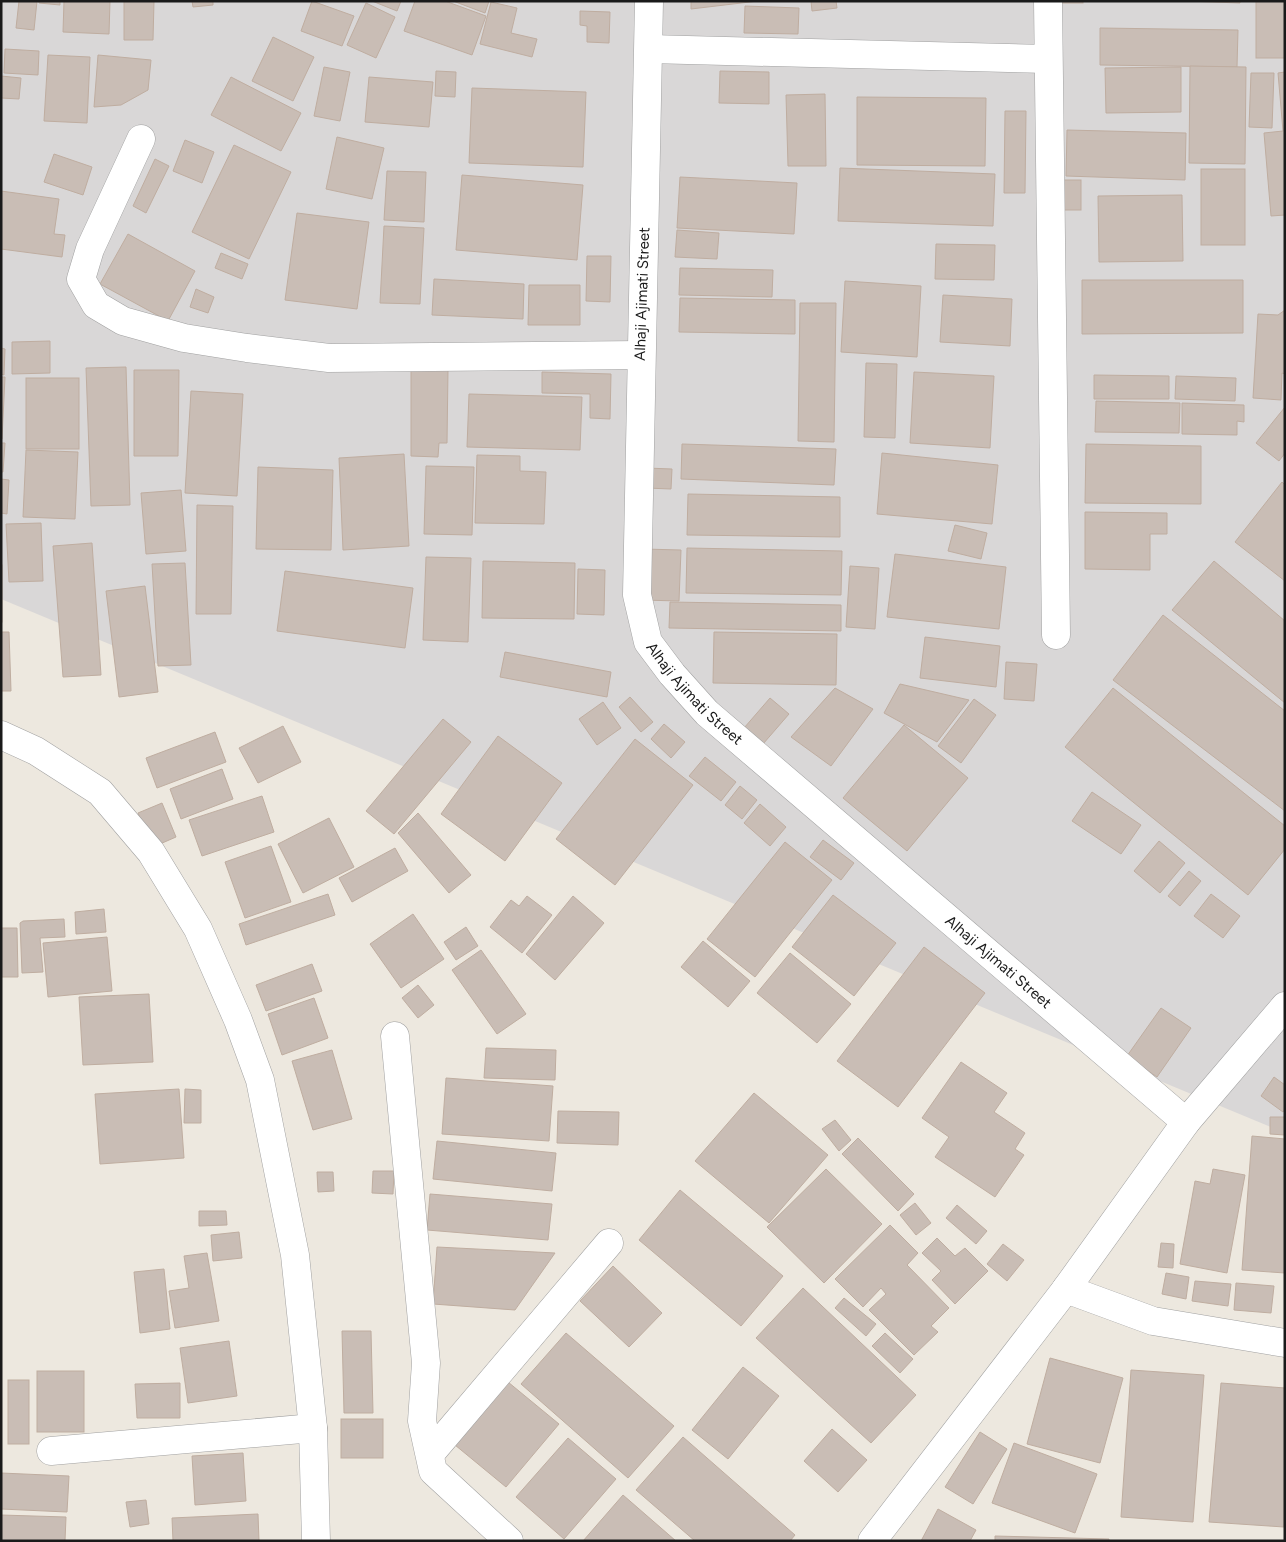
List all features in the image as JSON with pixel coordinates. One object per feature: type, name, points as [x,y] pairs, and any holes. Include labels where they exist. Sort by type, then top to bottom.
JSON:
[{"type":"street","name":"Alhaji Ajimati Street","points":[[649,1],[637,595],[648,642],[672,674],[707,713],[1186,1122]]},
{"type":"street","points":[[1048,1],[1056,635]]},
{"type":"street","points":[[649,49],[1048,59]]},
{"type":"street","points":[[141,139],[90,249],[81,279],[96,305],[122,321],[184,338],[329,358],[641,355]]},
{"type":"street","points":[[1,735],[36,751],[100,792],[151,852],[198,929],[238,1020],[260,1080],[295,1255],[313,1428],[316,1541]]},
{"type":"street","points":[[872,1541],[1066,1289],[1186,1122],[1285,1006]]},
{"type":"street","points":[[394,1036],[426,1363],[422,1421],[433,1470],[509,1541]]},
{"type":"street","points":[[430,1454],[609,1243]]},
{"type":"street","points":[[1066,1289],[1153,1321],[1285,1343]]},
{"type":"street","points":[[51,1451],[313,1428]]},
{"type":"shaded area","points":[[1,1],[1285,1],[1285,1133],[1,599]]},
{"type":"building","points":[[19,1],[37,1],[34,30],[16,28]]},
{"type":"building","points":[[39,1],[60,1],[60,5],[39,3]]},
{"type":"building","points":[[64,1],[110,1],[109,34],[63,32]]},
{"type":"building","points":[[124,1],[154,1],[153,40],[124,40]]},
{"type":"building","points":[[192,1],[213,1],[213,5],[193,7]]},
{"type":"building","points":[[312,1],[354,16],[342,46],[301,31]]},
{"type":"building","points":[[372,1],[401,1],[397,11]]},
{"type":"building","points":[[415,1],[445,1],[486,16],[472,55],[404,31]]},
{"type":"building","points":[[453,1],[489,1],[485,13]]},
{"type":"building","points":[[691,1],[758,1],[691,9]]},
{"type":"building","points":[[811,1],[836,1],[837,8],[812,11]]},
{"type":"building","points":[[1057,1],[1083,1],[1083,3],[1057,3]]},
{"type":"building","points":[[1186,1],[1240,1],[1240,3]]},
{"type":"building","points":[[1256,1],[1285,1],[1285,58],[1256,58]]},
{"type":"building","points":[[491,2],[517,8],[511,33],[537,39],[532,57],[480,44]]},
{"type":"building","points":[[366,3],[395,17],[376,58],[347,45]]},
{"type":"building","points":[[745,6],[799,8],[798,34],[744,33]]},
{"type":"building","points":[[580,11],[610,12],[609,43],[587,42],[587,26],[580,25]]},
{"type":"building","points":[[1100,28],[1238,30],[1237,67],[1100,65]]},
{"type":"building","points":[[273,37],[314,57],[293,101],[252,81]]},
{"type":"building","points":[[5,49],[39,51],[38,75],[4,73]]},
{"type":"building","points":[[48,55],[90,57],[87,123],[44,121]]},
{"type":"building","points":[[98,55],[151,60],[148,90],[121,105],[94,107]]},
{"type":"building","points":[[1190,66],[1246,67],[1245,164],[1189,163]]},
{"type":"building","points":[[324,67],[350,72],[340,121],[314,116]]},
{"type":"building","points":[[1181,67],[1181,112],[1106,113],[1105,68]]},
{"type":"building","points":[[436,71],[456,72],[455,97],[435,96]]},
{"type":"building","points":[[720,71],[769,72],[769,104],[719,103]]},
{"type":"building","points":[[1285,72],[1285,215],[1271,216],[1264,133],[1283,131],[1278,73]]},
{"type":"building","points":[[1251,73],[1274,73],[1272,128],[1249,127]]},
{"type":"building","points":[[1,76],[21,78],[19,99],[1,98]]},
{"type":"building","points":[[231,77],[301,113],[281,151],[211,115]]},
{"type":"building","points":[[369,77],[433,82],[429,127],[365,122]]},
{"type":"building","points":[[472,88],[586,92],[583,167],[469,163]]},
{"type":"building","points":[[825,94],[826,166],[788,166],[786,95]]},
{"type":"building","points":[[857,97],[986,98],[985,166],[857,165]]},
{"type":"building","points":[[1005,111],[1026,111],[1025,193],[1004,193]]},
{"type":"building","points":[[1067,130],[1186,133],[1185,180],[1066,176]]},
{"type":"building","points":[[337,137],[384,148],[372,199],[326,189]]},
{"type":"building","points":[[185,140],[214,152],[202,183],[173,171]]},
{"type":"building","points":[[234,145],[291,172],[249,259],[192,232]]},
{"type":"building","points":[[54,154],[92,167],[83,195],[44,182]]},
{"type":"building","points":[[155,159],[169,166],[146,213],[133,206]]},
{"type":"building","points":[[840,168],[995,174],[993,226],[838,221]]},
{"type":"building","points":[[1201,169],[1245,169],[1245,245],[1201,245]]},
{"type":"building","points":[[387,171],[426,172],[424,222],[384,220]]},
{"type":"building","points":[[462,175],[583,185],[577,260],[456,250]]},
{"type":"building","points":[[680,177],[797,183],[794,234],[677,228]]},
{"type":"building","points":[[1063,180],[1081,180],[1081,210],[1063,210]]},
{"type":"building","points":[[1,191],[59,199],[54,234],[65,235],[62,257],[1,249]]},
{"type":"building","points":[[1182,195],[1183,261],[1099,262],[1098,196]]},
{"type":"building","points":[[297,213],[369,222],[357,309],[285,300]]},
{"type":"building","points":[[384,226],[424,228],[420,304],[380,303]]},
{"type":"building","points":[[677,230],[719,233],[717,259],[675,257]]},
{"type":"building","points":[[128,234],[195,271],[168,321],[100,284]]},
{"type":"building","points":[[936,244],[995,245],[994,280],[935,279]]},
{"type":"building","points":[[221,253],[248,264],[242,279],[215,268]]},
{"type":"building","points":[[587,256],[611,256],[610,302],[586,301]]},
{"type":"building","points":[[680,268],[773,270],[772,297],[679,295]]},
{"type":"building","points":[[434,279],[524,284],[523,319],[432,315]]},
{"type":"building","points":[[1082,280],[1243,280],[1243,333],[1082,334]]},
{"type":"building","points":[[845,281],[921,286],[917,357],[841,352]]},
{"type":"building","points":[[529,285],[580,285],[580,325],[528,325]]},
{"type":"building","points":[[196,289],[214,297],[208,313],[190,307]]},
{"type":"building","points":[[943,295],[1012,299],[1010,346],[940,342]]},
{"type":"building","points":[[680,298],[795,300],[795,334],[679,332]]},
{"type":"building","points":[[800,303],[836,303],[834,442],[798,441]]},
{"type":"building","points":[[1285,310],[1285,374],[1282,373],[1281,400],[1253,398],[1258,314],[1278,315]]},
{"type":"building","points":[[50,341],[50,373],[12,374],[12,342]]},
{"type":"building","points":[[1,348],[5,349],[4,375],[1,374]]},
{"type":"building","points":[[866,363],[897,364],[895,438],[864,437]]},
{"type":"building","points":[[126,367],[130,505],[91,506],[86,368]]},
{"type":"building","points":[[411,369],[448,369],[447,443],[439,443],[438,457],[411,456]]},
{"type":"building","points":[[134,370],[179,370],[178,456],[134,456]]},
{"type":"building","points":[[542,372],[611,374],[610,419],[590,418],[590,394],[542,393]]},
{"type":"building","points":[[914,372],[994,376],[990,448],[910,443]]},
{"type":"building","points":[[1094,375],[1169,376],[1169,399],[1094,399]]},
{"type":"building","points":[[1176,376],[1236,378],[1235,401],[1175,399]]},
{"type":"building","points":[[1,377],[5,377],[2,439],[1,439]]},
{"type":"building","points":[[26,378],[79,378],[79,449],[26,449]]},
{"type":"building","points":[[191,391],[243,394],[237,496],[185,493]]},
{"type":"building","points":[[469,394],[582,397],[580,450],[467,447]]},
{"type":"building","points":[[1096,401],[1180,403],[1179,433],[1095,432]]},
{"type":"building","points":[[1182,403],[1244,405],[1244,422],[1237,421],[1237,435],[1182,434]]},
{"type":"building","points":[[1285,407],[1285,453],[1279,461],[1256,443]]},
{"type":"building","points":[[1,443],[5,443],[3,472],[1,472]]},
{"type":"building","points":[[682,444],[836,449],[834,485],[681,479]]},
{"type":"building","points":[[1086,444],[1201,446],[1201,504],[1085,503]]},
{"type":"building","points":[[26,450],[78,452],[75,519],[23,517]]},
{"type":"building","points":[[882,453],[998,465],[992,524],[877,514]]},
{"type":"building","points":[[404,454],[409,546],[343,550],[339,458]]},
{"type":"building","points":[[477,455],[520,456],[520,471],[546,472],[544,524],[475,523]]},
{"type":"building","points":[[426,466],[474,467],[472,535],[424,534]]},
{"type":"building","points":[[258,467],[333,470],[331,550],[256,549]]},
{"type":"building","points":[[646,468],[672,469],[671,489],[646,488]]},
{"type":"building","points":[[1,479],[9,480],[7,514],[1,513]]},
{"type":"building","points":[[1282,482],[1285,485],[1285,581],[1235,542]]},
{"type":"building","points":[[181,490],[186,551],[146,554],[141,493]]},
{"type":"building","points":[[688,494],[840,497],[840,537],[687,535]]},
{"type":"building","points":[[197,505],[233,506],[231,614],[196,614]]},
{"type":"building","points":[[1085,512],[1167,513],[1167,534],[1150,534],[1150,570],[1085,569]]},
{"type":"building","points":[[41,523],[43,581],[9,582],[6,524]]},
{"type":"building","points":[[955,525],[987,533],[981,559],[948,551]]},
{"type":"building","points":[[92,543],[101,675],[63,677],[53,546]]},
{"type":"building","points":[[687,548],[842,551],[841,595],[686,593]]},
{"type":"building","points":[[643,549],[681,550],[679,601],[642,600]]},
{"type":"building","points":[[895,554],[1006,567],[999,629],[887,617]]},
{"type":"building","points":[[426,557],[471,558],[468,642],[423,640]]},
{"type":"building","points":[[483,561],[575,563],[574,619],[482,618]]},
{"type":"building","points":[[1214,561],[1285,621],[1285,703],[1172,610]]},
{"type":"building","points":[[185,563],[191,665],[158,666],[152,564]]},
{"type":"building","points":[[2,565],[2,622],[1,622]]},
{"type":"building","points":[[850,566],[879,568],[875,629],[846,627]]},
{"type":"building","points":[[578,569],[605,570],[604,615],[577,614]]},
{"type":"building","points":[[285,571],[413,588],[405,648],[277,631]]},
{"type":"building","points":[[145,586],[158,692],[119,697],[106,591]]},
{"type":"building","points":[[670,602],[841,605],[841,631],[669,628]]},
{"type":"building","points":[[1163,615],[1285,711],[1285,811],[1113,680]]},
{"type":"building","points":[[1,632],[9,632],[11,691],[1,691]]},
{"type":"building","points":[[714,632],[837,634],[836,685],[713,683]]},
{"type":"building","points":[[925,637],[1000,646],[996,687],[920,678]]},
{"type":"building","points":[[505,652],[611,672],[607,697],[500,677]]},
{"type":"building","points":[[1006,662],[1037,664],[1034,701],[1004,699]]},
{"type":"building","points":[[900,684],[969,700],[937,742],[884,713]]},
{"type":"building","points":[[835,688],[873,709],[831,766],[791,737]]},
{"type":"building","points":[[1113,688],[1285,826],[1285,849],[1248,895],[1065,747]]},
{"type":"building","points":[[630,697],[653,722],[641,732],[619,707]]},
{"type":"building","points":[[770,698],[789,714],[763,744],[744,728]]},
{"type":"building","points":[[974,699],[996,715],[961,763],[938,746]]},
{"type":"building","points":[[603,702],[621,728],[597,745],[579,719]]},
{"type":"building","points":[[443,719],[471,742],[394,834],[366,811]]},
{"type":"building","points":[[664,724],[685,742],[671,758],[651,739]]},
{"type":"building","points":[[904,725],[968,778],[907,851],[843,798]]},
{"type":"building","points":[[283,726],[301,762],[258,783],[239,748]]},
{"type":"building","points":[[215,732],[226,762],[157,788],[146,758]]},
{"type":"building","points":[[498,736],[562,783],[505,861],[441,814]]},
{"type":"building","points":[[635,739],[693,785],[615,885],[556,839]]},
{"type":"building","points":[[705,757],[736,782],[721,801],[689,776]]},
{"type":"building","points":[[222,769],[233,799],[181,819],[170,789]]},
{"type":"building","points":[[740,786],[757,800],[742,819],[725,805]]},
{"type":"building","points":[[1092,792],[1141,825],[1121,854],[1072,821]]},
{"type":"building","points":[[262,796],[274,832],[202,856],[189,820]]},
{"type":"building","points":[[162,803],[176,837],[153,847],[138,813]]},
{"type":"building","points":[[760,804],[786,827],[770,846],[744,823]]},
{"type":"building","points":[[418,813],[471,875],[449,893],[398,833]]},
{"type":"building","points":[[329,818],[354,867],[303,893],[278,844]]},
{"type":"building","points":[[823,840],[854,863],[841,880],[810,857]]},
{"type":"building","points":[[1159,841],[1185,863],[1160,893],[1134,871]]},
{"type":"building","points":[[785,842],[832,880],[755,977],[707,939]]},
{"type":"building","points":[[271,846],[291,902],[245,918],[225,862]]},
{"type":"building","points":[[395,848],[408,871],[352,902],[339,878]]},
{"type":"building","points":[[1189,871],[1201,881],[1180,906],[1168,896]]},
{"type":"building","points":[[328,894],[335,915],[246,945],[239,924]]},
{"type":"building","points":[[1211,894],[1240,916],[1223,938],[1194,916]]},
{"type":"building","points":[[833,895],[896,943],[854,996],[792,947]]},
{"type":"building","points":[[527,896],[552,915],[522,953],[490,927],[511,900],[519,906]]},
{"type":"building","points":[[573,896],[604,923],[555,980],[526,954]]},
{"type":"building","points":[[104,909],[106,932],[76,934],[75,912]]},
{"type":"building","points":[[413,914],[444,959],[401,988],[370,944]]},
{"type":"building","points":[[64,919],[65,937],[40,938],[43,972],[22,973],[20,923],[23,921]]},
{"type":"building","points":[[466,927],[478,946],[456,960],[444,942]]},
{"type":"building","points":[[1,928],[17,928],[18,977],[1,977]]},
{"type":"building","points":[[107,937],[112,991],[48,997],[43,943]]},
{"type":"building","points":[[703,941],[750,981],[728,1007],[681,967]]},
{"type":"building","points":[[924,947],[985,993],[898,1107],[837,1061]]},
{"type":"building","points":[[481,950],[526,1014],[497,1034],[452,970]]},
{"type":"building","points":[[790,953],[851,1004],[817,1043],[757,993]]},
{"type":"building","points":[[312,964],[322,991],[266,1011],[256,985]]},
{"type":"building","points":[[418,985],[434,1005],[418,1018],[402,998]]},
{"type":"building","points":[[149,994],[153,1062],[83,1065],[79,997]]},
{"type":"building","points":[[314,998],[328,1038],[282,1055],[268,1014]]},
{"type":"building","points":[[1161,1008],[1191,1028],[1157,1077],[1127,1056]]},
{"type":"building","points":[[486,1048],[556,1050],[555,1080],[484,1078]]},
{"type":"building","points":[[332,1050],[352,1119],[313,1130],[292,1061]]},
{"type":"building","points":[[961,1062],[1007,1093],[994,1112],[1025,1133],[1015,1149],[1024,1155],[995,1197],[935,1157],[949,1137],[922,1118]]},
{"type":"building","points":[[1274,1077],[1285,1085],[1285,1109],[1283,1112],[1261,1096]]},
{"type":"building","points":[[446,1078],[553,1086],[549,1141],[442,1134]]},
{"type":"building","points":[[179,1089],[184,1158],[100,1164],[95,1094]]},
{"type":"building","points":[[185,1089],[201,1090],[201,1123],[184,1123]]},
{"type":"building","points":[[754,1093],[828,1155],[769,1223],[695,1161]]},
{"type":"building","points":[[558,1111],[619,1112],[618,1145],[557,1143]]},
{"type":"building","points":[[1270,1117],[1285,1117],[1285,1135],[1270,1134]]},
{"type":"building","points":[[835,1120],[851,1140],[839,1151],[822,1129]]},
{"type":"building","points":[[1252,1136],[1285,1139],[1285,1273],[1242,1270]]},
{"type":"building","points":[[858,1138],[914,1194],[898,1211],[842,1154]]},
{"type":"building","points":[[437,1141],[556,1153],[552,1191],[433,1179]]},
{"type":"building","points":[[826,1169],[882,1224],[824,1283],[767,1227]]},
{"type":"building","points":[[1213,1169],[1245,1175],[1227,1273],[1180,1264],[1195,1181],[1210,1184]]},
{"type":"building","points":[[373,1171],[394,1171],[393,1194],[372,1193]]},
{"type":"building","points":[[317,1172],[333,1172],[334,1191],[318,1192]]},
{"type":"building","points":[[680,1190],[783,1276],[741,1326],[639,1240]]},
{"type":"building","points":[[430,1194],[552,1204],[548,1240],[427,1230]]},
{"type":"building","points":[[915,1203],[931,1223],[916,1235],[900,1215]]},
{"type":"building","points":[[957,1205],[987,1231],[976,1244],[946,1218]]},
{"type":"building","points":[[199,1211],[226,1211],[227,1225],[199,1226]]},
{"type":"building","points":[[890,1225],[918,1253],[907,1265],[949,1308],[931,1326],[938,1332],[914,1355],[869,1310],[886,1294],[881,1288],[863,1307],[835,1279]]},
{"type":"building","points":[[239,1232],[242,1258],[213,1261],[211,1235]]},
{"type":"building","points":[[937,1238],[955,1256],[965,1248],[988,1271],[955,1304],[932,1280],[941,1271],[922,1253]]},
{"type":"building","points":[[1161,1243],[1174,1244],[1173,1268],[1158,1267]]},
{"type":"building","points":[[1003,1244],[1024,1260],[1007,1281],[987,1264]]},
{"type":"building","points":[[437,1247],[555,1253],[515,1310],[433,1304]]},
{"type":"building","points":[[207,1253],[219,1321],[175,1328],[169,1291],[189,1288],[184,1256]]},
{"type":"building","points":[[613,1266],[662,1313],[629,1347],[580,1301]]},
{"type":"building","points":[[164,1269],[170,1329],[140,1333],[134,1272]]},
{"type":"building","points":[[1166,1273],[1189,1277],[1186,1299],[1162,1294]]},
{"type":"building","points":[[1195,1281],[1231,1284],[1228,1306],[1192,1301]]},
{"type":"building","points":[[1236,1283],[1274,1286],[1271,1313],[1234,1310]]},
{"type":"building","points":[[803,1288],[916,1395],[871,1443],[756,1338]]},
{"type":"building","points":[[844,1298],[876,1324],[866,1336],[835,1308]]},
{"type":"building","points":[[342,1331],[371,1331],[373,1413],[344,1413]]},
{"type":"building","points":[[566,1333],[674,1426],[628,1478],[521,1384]]},
{"type":"building","points":[[885,1333],[913,1359],[900,1373],[872,1346]]},
{"type":"building","points":[[229,1341],[237,1396],[188,1403],[180,1348]]},
{"type":"building","points":[[1050,1358],[1123,1378],[1100,1463],[1027,1444]]},
{"type":"building","points":[[743,1367],[779,1396],[728,1459],[692,1430]]},
{"type":"building","points":[[1131,1370],[1204,1375],[1193,1522],[1121,1517]]},
{"type":"building","points":[[37,1371],[84,1371],[84,1432],[37,1432]]},
{"type":"building","points":[[8,1380],[29,1380],[29,1444],[8,1444]]},
{"type":"building","points":[[508,1382],[559,1424],[506,1487],[455,1445]]},
{"type":"building","points":[[180,1383],[180,1418],[137,1418],[135,1384]]},
{"type":"building","points":[[1221,1383],[1285,1388],[1284,1527],[1209,1522]]},
{"type":"building","points":[[341,1419],[383,1419],[383,1458],[341,1458]]},
{"type":"building","points":[[832,1429],[867,1460],[838,1492],[804,1461]]},
{"type":"building","points":[[980,1432],[1007,1449],[973,1504],[945,1487]]},
{"type":"building","points":[[683,1437],[795,1535],[790,1541],[695,1541],[636,1490]]},
{"type":"building","points":[[568,1438],[616,1479],[564,1539],[516,1497]]},
{"type":"building","points":[[1014,1443],[1097,1474],[1075,1533],[992,1503]]},
{"type":"building","points":[[243,1453],[246,1501],[195,1505],[192,1456]]},
{"type":"building","points":[[1,1473],[69,1476],[67,1512],[1,1509]]},
{"type":"building","points":[[623,1495],[676,1541],[583,1541]]},
{"type":"building","points":[[146,1500],[149,1524],[130,1527],[126,1502]]},
{"type":"building","points":[[938,1509],[976,1530],[970,1541],[921,1541]]},
{"type":"building","points":[[258,1514],[259,1541],[173,1541],[172,1518]]},
{"type":"building","points":[[1,1515],[66,1517],[65,1541],[1,1541]]},
{"type":"building","points":[[995,1536],[1109,1539],[1109,1541],[995,1541]]}]
